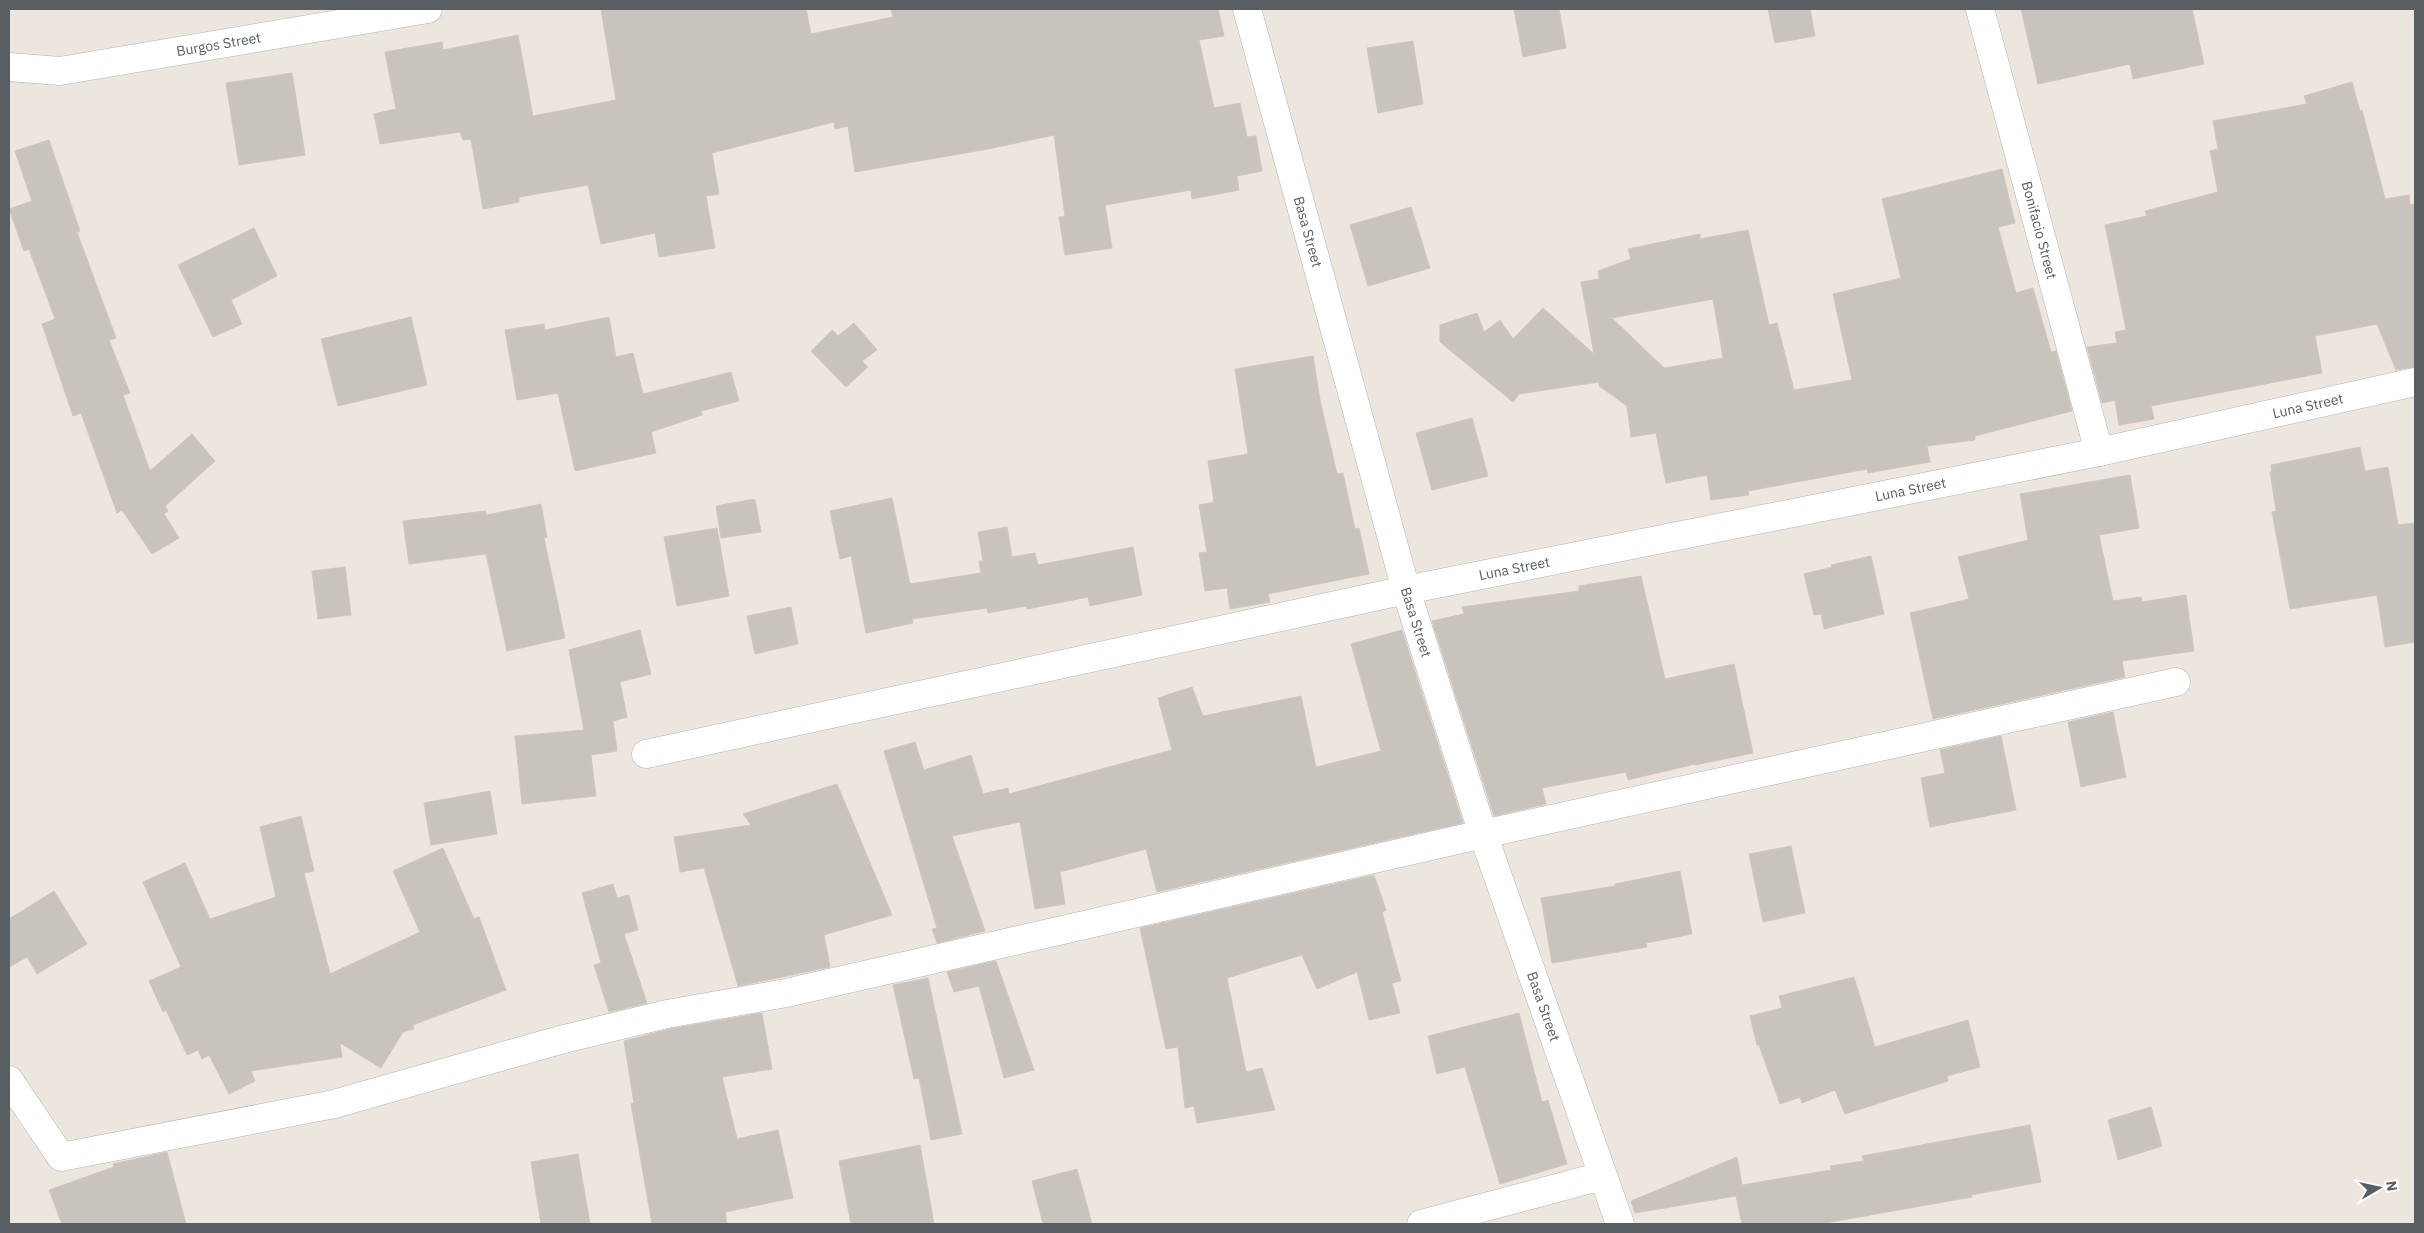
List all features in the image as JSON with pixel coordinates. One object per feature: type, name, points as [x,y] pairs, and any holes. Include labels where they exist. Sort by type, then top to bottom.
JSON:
[{"type":"street","name":"Burgos Street","points":[[9,67],[60,71],[428,9]]},
{"type":"street","name":"Basa Street","points":[[1247,9],[1406,590],[1483,834],[1620,1224]]},
{"type":"street","name":"Bonifacio Street","points":[[1980,9],[2099,452]]},
{"type":"street","name":"Luna Street","points":[[646,754],[1406,590],[2099,452],[2415,382]]},
{"type":"street","points":[[9,1080],[61,1157],[334,1104],[560,1040],[667,1014],[786,993],[1483,834],[2176,682]]},
{"type":"street","points":[[1421,1224],[1602,1176]]},
{"type":"building","points":[[601,9],[806,9],[811,34],[893,17],[891,9],[1218,9],[1224,36],[1199,40],[1214,108],[1240,103],[1247,137],[1256,136],[1262,171],[1237,176],[1239,190],[1192,199],[1191,190],[1105,205],[1112,248],[1065,255],[1059,217],[1065,216],[1054,135],[988,149],[855,172],[848,126],[835,129],[834,122],[712,153],[719,194],[706,196],[715,248],[659,257],[655,233],[601,244],[588,185],[519,197],[519,202],[483,209],[471,139],[463,140],[460,132],[380,144],[374,114],[396,109],[385,52],[442,42],[443,50],[518,35],[533,116],[616,100]]},
{"type":"building","points":[[1514,9],[1559,9],[1566,48],[1523,57]]},
{"type":"building","points":[[1768,9],[1810,9],[1815,36],[1775,43]]},
{"type":"building","points":[[2021,9],[2192,9],[2204,64],[2133,79],[2130,64],[2038,84]]},
{"type":"building","points":[[1413,41],[1423,104],[1378,113],[1367,48]]},
{"type":"building","points":[[292,73],[305,155],[239,165],[226,83]]},
{"type":"building","points":[[2352,82],[2360,111],[2362,110],[2385,199],[2409,195],[2410,205],[2415,204],[2415,367],[2396,370],[2377,324],[2315,336],[2322,373],[2151,406],[2154,419],[2119,425],[2115,400],[2102,403],[2087,347],[2117,343],[2115,332],[2126,330],[2105,225],[2147,216],[2145,211],[2218,192],[2210,151],[2218,149],[2213,121],[2307,104],[2304,96]]},
{"type":"building","points":[[49,140],[80,231],[77,232],[116,338],[109,340],[130,393],[123,395],[150,471],[192,434],[215,461],[165,506],[168,511],[164,514],[179,538],[152,554],[122,510],[117,513],[81,413],[73,416],[42,324],[55,319],[29,249],[24,251],[9,209],[32,201],[15,151]]},
{"type":"building","points":[[2002,169],[2015,223],[1998,227],[2016,293],[2033,288],[2051,352],[2056,351],[2072,411],[1975,436],[1975,440],[1927,446],[1930,462],[1868,473],[1867,469],[1748,491],[1749,495],[1711,500],[1707,475],[1666,483],[1656,433],[1631,437],[1627,406],[1599,386],[1599,382],[1519,394],[1513,402],[1440,342],[1440,325],[1477,313],[1484,332],[1500,320],[1513,339],[1543,308],[1594,354],[1581,282],[1599,279],[1598,271],[1631,259],[1628,249],[1700,234],[1700,239],[1748,230],[1769,325],[1777,323],[1794,390],[1852,380],[1833,294],[1901,278],[1882,199]],"holes":[[[1713,299],[1723,358],[1664,368],[1612,318]]]},
{"type":"building","points":[[1411,207],[1430,268],[1368,286],[1350,225]]},
{"type":"building","points":[[254,228],[277,276],[231,300],[242,324],[213,337],[178,265]]},
{"type":"building","points":[[411,317],[427,385],[338,406],[321,339]]},
{"type":"building","points":[[609,317],[616,357],[633,353],[643,394],[731,372],[739,401],[701,411],[702,415],[651,432],[656,453],[575,471],[558,393],[517,400],[505,330],[544,324],[545,330]]},
{"type":"building","points":[[854,323],[877,350],[862,361],[868,367],[846,387],[811,351],[832,330],[838,336]]},
{"type":"building","points":[[1313,356],[1320,400],[1337,474],[1343,473],[1355,529],[1359,528],[1369,574],[1268,594],[1270,602],[1230,609],[1227,588],[1205,591],[1199,553],[1207,552],[1199,505],[1214,502],[1208,461],[1248,454],[1235,369]]},
{"type":"building","points":[[1472,418],[1488,476],[1432,490],[1416,433]]},
{"type":"building","points":[[2360,447],[2365,471],[2388,467],[2398,525],[2415,523],[2415,642],[2385,647],[2377,595],[2290,609],[2272,512],[2276,511],[2270,472],[2272,472],[2271,465]]},
{"type":"building","points":[[2130,475],[2139,528],[2099,535],[2113,601],[2141,597],[2142,602],[2186,595],[2194,651],[2122,661],[2125,677],[1933,719],[1910,613],[1969,599],[1958,557],[2028,540],[2020,494]]},
{"type":"building","points":[[892,498],[910,584],[981,573],[979,561],[983,561],[978,532],[1007,527],[1012,557],[1035,553],[1038,565],[1133,547],[1142,595],[1090,606],[1088,597],[1027,609],[1026,606],[988,613],[987,608],[912,619],[913,623],[866,633],[851,556],[840,559],[830,511]]},
{"type":"building","points":[[755,499],[761,532],[721,538],[716,506]]},
{"type":"building","points":[[541,504],[547,537],[544,538],[565,638],[507,651],[486,554],[409,564],[403,521],[486,511],[486,515]]},
{"type":"building","points":[[717,528],[729,596],[677,606],[664,537]]},
{"type":"building","points":[[1871,556],[1884,614],[1824,629],[1821,614],[1814,615],[1804,574],[1832,567],[1831,565]]},
{"type":"building","points":[[345,567],[351,615],[318,619],[312,571]]},
{"type":"building","points":[[1641,576],[1665,679],[1734,664],[1753,753],[1628,780],[1626,772],[1542,788],[1546,804],[1494,816],[1432,621],[1464,614],[1462,607],[1579,591],[1579,586]]},
{"type":"building","points":[[791,607],[798,644],[755,654],[747,616]]},
{"type":"building","points":[[640,630],[651,674],[620,682],[627,717],[613,721],[617,751],[591,755],[596,796],[522,804],[515,736],[584,730],[569,650]]},
{"type":"building","points":[[1402,630],[1463,823],[1157,892],[1146,849],[1060,872],[1065,904],[1035,909],[1020,822],[952,836],[985,931],[937,943],[932,929],[937,928],[884,751],[915,742],[924,770],[971,755],[983,794],[1008,788],[1009,794],[1172,750],[1158,698],[1192,687],[1203,716],[1301,696],[1316,767],[1381,751],[1351,644]]},
{"type":"building","points":[[2113,712],[2126,777],[2081,787],[2068,722]]},
{"type":"building","points":[[2001,736],[2016,810],[1930,827],[1921,778],[1945,773],[1940,750]]},
{"type":"building","points":[[837,784],[892,915],[824,935],[830,967],[738,986],[704,868],[680,872],[674,837],[751,825],[743,814]]},
{"type":"building","points":[[490,791],[497,834],[431,845],[424,803]]},
{"type":"building","points":[[301,816],[314,871],[304,873],[330,974],[420,932],[393,871],[443,848],[474,919],[479,917],[506,990],[413,1025],[414,1029],[403,1032],[381,1068],[340,1043],[342,1057],[251,1071],[255,1081],[229,1094],[209,1055],[202,1059],[198,1050],[187,1055],[166,1010],[163,1012],[149,981],[181,967],[143,882],[185,863],[210,919],[276,897],[260,827]]},
{"type":"building","points":[[1791,846],[1805,913],[1763,922],[1749,854]]},
{"type":"building","points":[[1680,871],[1692,934],[1646,943],[1647,947],[1552,963],[1541,898],[1615,886],[1615,884]]},
{"type":"building","points":[[1374,875],[1386,910],[1382,912],[1401,981],[1392,983],[1400,1013],[1369,1020],[1357,972],[1317,989],[1302,955],[1227,978],[1246,1072],[1262,1068],[1275,1110],[1197,1123],[1194,1106],[1185,1108],[1178,1047],[1166,1049],[1140,928]]},
{"type":"building","points":[[613,884],[617,898],[629,895],[638,930],[624,934],[647,1003],[609,1012],[594,965],[601,963],[582,893]]},
{"type":"building","points":[[54,891],[87,944],[37,974],[27,957],[9,967],[9,919]]},
{"type":"building","points":[[996,961],[1034,1070],[1004,1078],[979,986],[954,992],[947,972]]},
{"type":"building","points":[[1854,977],[1875,1047],[1968,1020],[1980,1067],[1947,1076],[1948,1081],[1845,1114],[1835,1090],[1802,1103],[1800,1097],[1780,1104],[1759,1045],[1757,1045],[1750,1016],[1782,1008],[1779,996]]},
{"type":"building","points":[[928,978],[962,1134],[931,1140],[919,1078],[914,1079],[893,985]]},
{"type":"building","points":[[762,1013],[772,1069],[722,1077],[737,1139],[778,1130],[793,1198],[725,1212],[727,1224],[652,1224],[631,1104],[634,1103],[624,1041],[670,1029]]},
{"type":"building","points":[[1519,1013],[1542,1102],[1548,1100],[1567,1164],[1500,1184],[1465,1067],[1437,1074],[1428,1036]]},
{"type":"building","points":[[2151,1107],[2162,1146],[2118,1160],[2108,1120]]},
{"type":"building","points":[[2030,1125],[2041,1182],[1971,1195],[1972,1197],[1819,1224],[1742,1224],[1736,1196],[1635,1213],[1631,1201],[1737,1157],[1742,1185],[1831,1170],[1830,1166],[1864,1161],[1862,1156]]},
{"type":"building","points":[[920,1145],[934,1224],[851,1224],[839,1161]]},
{"type":"building","points":[[167,1152],[186,1224],[62,1224],[49,1190],[114,1167],[113,1164]]},
{"type":"building","points":[[578,1154],[590,1224],[541,1224],[531,1162]]},
{"type":"building","points":[[1077,1169],[1092,1224],[1043,1224],[1032,1181]]}]
